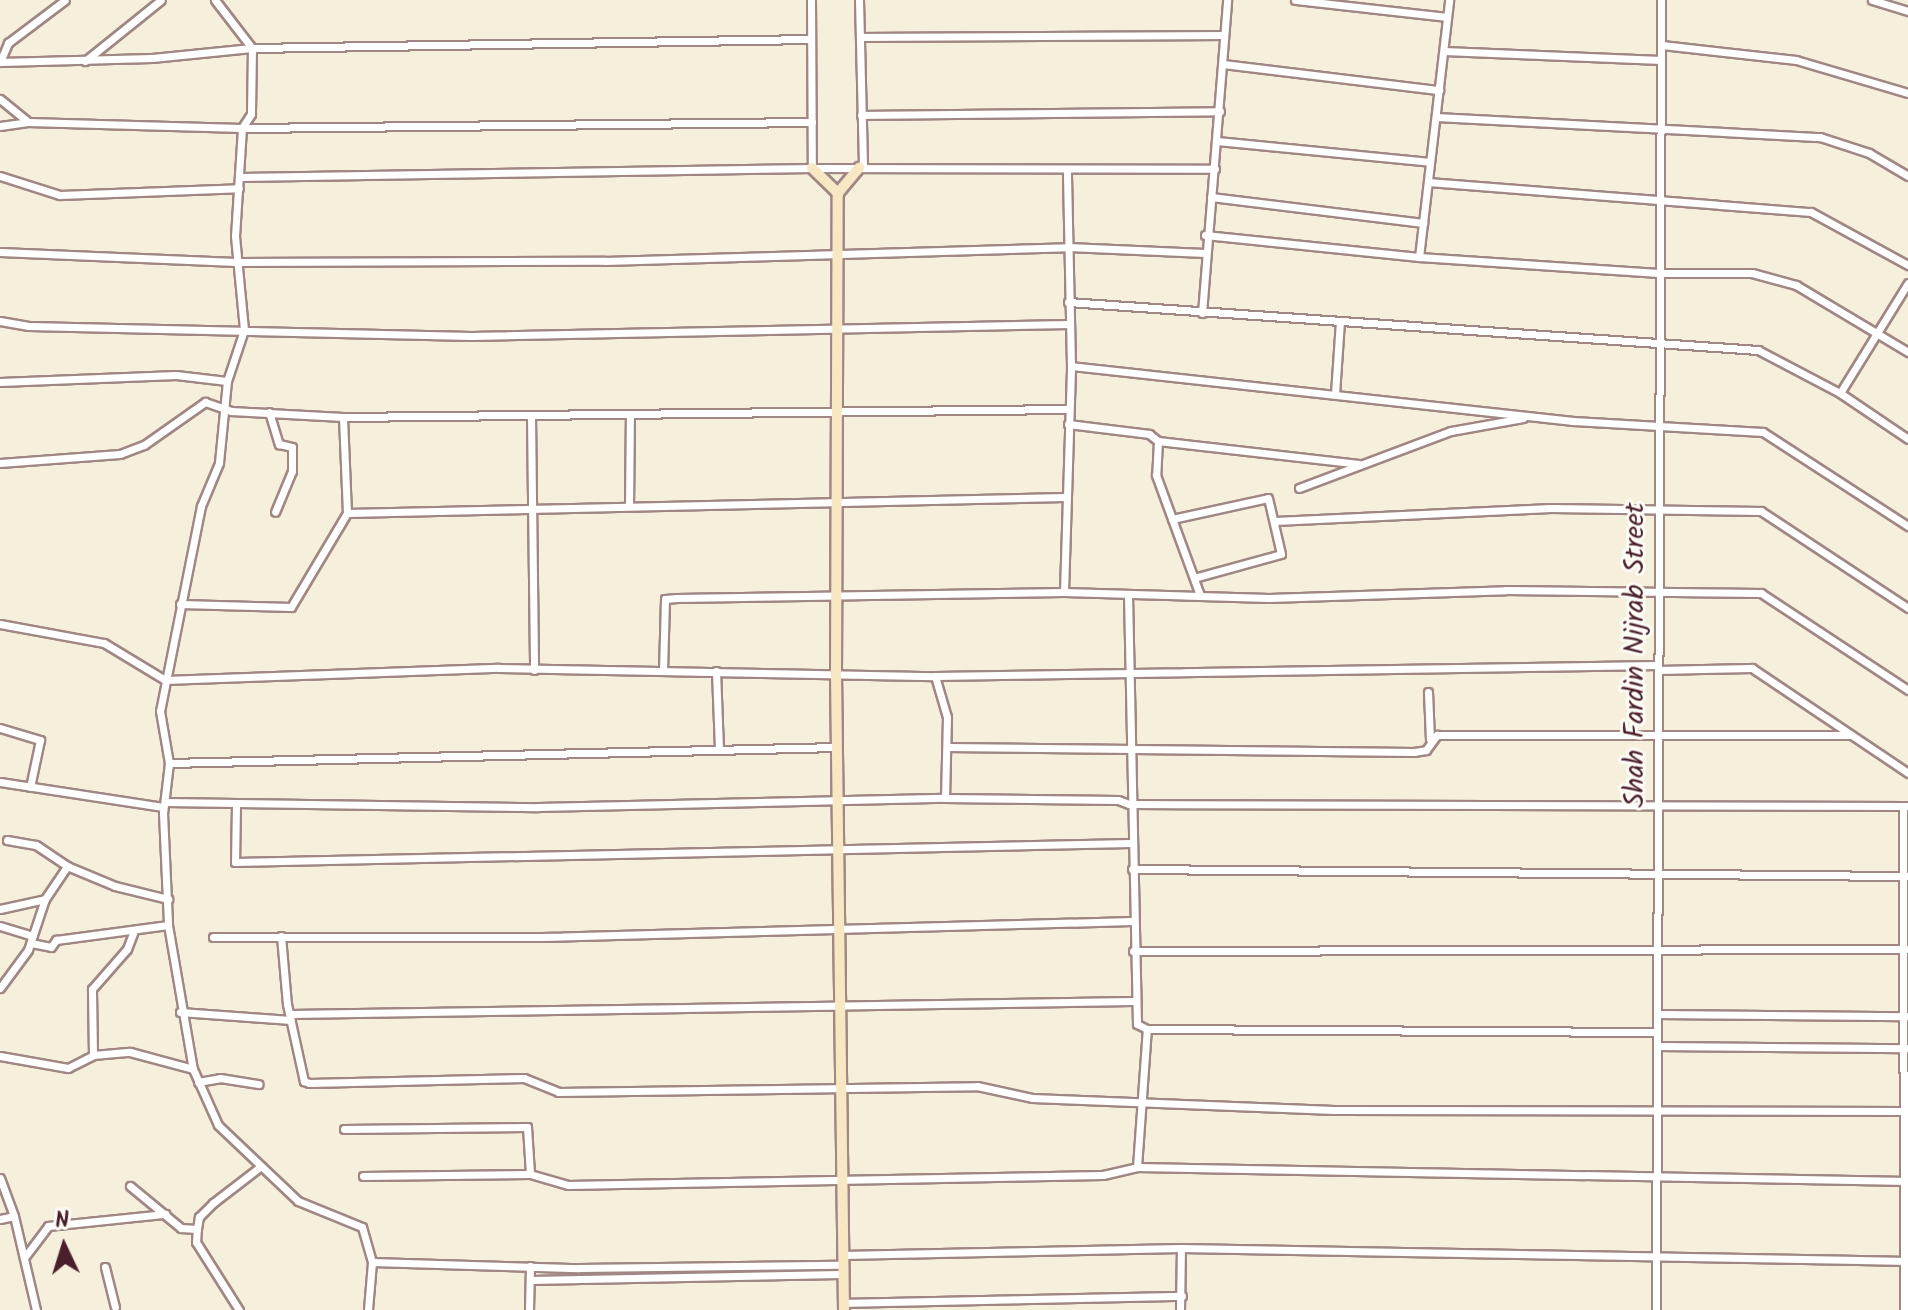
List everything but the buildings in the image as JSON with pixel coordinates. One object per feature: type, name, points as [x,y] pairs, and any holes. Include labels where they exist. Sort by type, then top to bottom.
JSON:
[{"type":"street","points":[[65,0],[8,43],[0,62],[85,61],[252,48],[811,39]]},
{"type":"street","points":[[85,61],[161,0]]},
{"type":"street","points":[[215,0],[252,48],[251,114],[242,128],[236,262],[244,330],[227,381],[219,463],[201,506],[160,711],[169,763],[165,805],[168,925],[180,1012],[193,1069],[218,1125],[298,1201],[362,1227],[372,1262],[368,1310]]},
{"type":"street","points":[[811,0],[812,168],[838,193]]},
{"type":"street","points":[[859,0],[861,168],[838,193],[836,329],[839,594],[836,675],[842,1090],[840,1264],[843,1306],[1182,1296]]},
{"type":"street","points":[[1202,313],[1205,235],[1215,169],[1227,0]]},
{"type":"street","points":[[1295,0],[1446,17]]},
{"type":"street","points":[[1419,257],[1449,0]]},
{"type":"street","name":"Shah Fardin Nijrab Street","points":[[1656,1310],[1661,0]]},
{"type":"street","points":[[1872,0],[1908,11]]},
{"type":"street","points":[[860,37],[1224,35]]},
{"type":"street","points":[[1662,45],[1796,60],[1908,93]]},
{"type":"street","points":[[1444,51],[1661,60]]},
{"type":"street","points":[[1223,64],[1439,90]]},
{"type":"street","points":[[0,99],[28,122]]},
{"type":"street","points":[[861,115],[1220,111]]},
{"type":"street","points":[[1436,117],[1660,126],[1820,137],[1869,153],[1908,176]]},
{"type":"street","points":[[0,126],[28,122],[242,128],[812,122]]},
{"type":"street","points":[[1217,141],[1430,162]]},
{"type":"street","points":[[240,177],[812,168],[1215,169]]},
{"type":"street","points":[[1064,592],[1071,366],[1067,169]]},
{"type":"street","points":[[0,176],[60,195],[239,188]]},
{"type":"street","points":[[1428,182],[1811,212],[1908,265]]},
{"type":"street","points":[[1211,197],[1423,223]]},
{"type":"street","points":[[1205,235],[1419,257],[1767,277],[1796,285],[1876,330],[1908,352]]},
{"type":"street","points":[[0,252],[236,262],[605,261],[1068,247],[1205,253]]},
{"type":"street","points":[[1840,393],[1876,330],[1908,283]]},
{"type":"street","points":[[1068,302],[1758,350],[1840,393],[1908,439]]},
{"type":"street","points":[[0,321],[29,326],[570,335],[1069,324]]},
{"type":"street","points":[[1335,394],[1340,321]]},
{"type":"street","points":[[1071,366],[1533,416],[1763,432],[1908,526]]},
{"type":"street","points":[[0,382],[176,375],[227,381]]},
{"type":"street","points":[[0,463],[120,454],[144,445],[205,402],[269,412],[343,417],[1069,409]]},
{"type":"street","points":[[269,412],[279,444],[292,447],[292,471],[275,512]]},
{"type":"street","points":[[629,506],[630,415]]},
{"type":"street","points":[[531,416],[534,670]]},
{"type":"street","points":[[1299,488],[1359,464],[1393,456],[1451,431],[1533,416]]},
{"type":"street","points":[[180,604],[291,607],[347,513],[343,417]]},
{"type":"street","points":[[1068,424],[1149,434],[1158,441],[1359,464]]},
{"type":"street","points":[[1158,441],[1156,475],[1200,595]]},
{"type":"street","points":[[347,513],[838,499],[1065,497]]},
{"type":"street","points":[[1172,519],[1268,498],[1281,554],[1194,578]]},
{"type":"street","points":[[1275,521],[1551,508],[1658,513],[1761,511],[1908,608]]},
{"type":"street","points":[[663,671],[665,599],[1064,592],[1200,595],[1761,593],[1908,690]]},
{"type":"street","points":[[1128,594],[1133,1001],[1137,1024],[1147,1029],[1657,1032]]},
{"type":"street","points":[[0,624],[104,643],[165,680],[534,670],[935,676],[1752,668],[1908,773]]},
{"type":"street","points":[[716,671],[719,750]]},
{"type":"street","points":[[935,676],[947,717],[945,798]]},
{"type":"street","points":[[947,747],[1414,752],[1426,750],[1430,739],[1428,692]]},
{"type":"street","points":[[0,728],[40,740],[30,787]]},
{"type":"street","points":[[1430,739],[1437,735],[1851,735]]},
{"type":"street","points":[[169,763],[837,747]]},
{"type":"street","points":[[0,782],[165,805],[236,806],[538,807],[945,798],[1118,800],[1129,804],[1905,806],[1904,1310]]},
{"type":"street","points":[[236,806],[235,862],[840,852],[1131,843]]},
{"type":"street","points":[[7,840],[36,845],[67,866],[115,886],[168,899]]},
{"type":"street","points":[[0,988],[14,976],[32,940],[45,899],[67,866]]},
{"type":"street","points":[[1132,869],[1906,876]]},
{"type":"street","points":[[0,909],[45,899]]},
{"type":"street","points":[[213,937],[841,931],[1132,921]]},
{"type":"street","points":[[0,926],[51,947],[56,940],[133,933],[168,925]]},
{"type":"street","points":[[93,1055],[92,989],[127,949],[133,933]]},
{"type":"street","points":[[281,936],[291,1017],[304,1081],[309,1083],[524,1078],[558,1092],[977,1086],[1032,1098],[1142,1105],[1334,1110],[1657,1108],[1906,1111]]},
{"type":"street","points":[[1133,951],[1905,949]]},
{"type":"street","points":[[180,1012],[291,1017],[1133,1001]]},
{"type":"street","points":[[1657,1014],[1905,1016]]},
{"type":"street","points":[[1137,1167],[1147,1029]]},
{"type":"street","points":[[1657,1046],[1906,1048]]},
{"type":"street","points":[[0,1056],[68,1068],[93,1055],[130,1052],[193,1069]]},
{"type":"street","points":[[198,1082],[220,1078],[259,1084]]},
{"type":"street","points":[[344,1129],[527,1127],[530,1174]]},
{"type":"street","points":[[239,1310],[196,1242],[197,1229],[199,1217],[213,1203],[260,1167]]},
{"type":"street","points":[[363,1176],[530,1174],[568,1185],[1103,1175],[1137,1167],[1905,1181]]},
{"type":"street","points":[[0,1178],[14,1216],[36,1310]]},
{"type":"street","points":[[130,1186],[181,1228],[197,1229]]},
{"type":"street","points":[[24,1258],[48,1226],[165,1214]]},
{"type":"street","points":[[0,1219],[14,1216]]},
{"type":"street","points":[[372,1262],[679,1267],[840,1264],[1181,1248],[1906,1261]]},
{"type":"street","points":[[1180,1310],[1181,1248]]},
{"type":"street","points":[[530,1280],[679,1278],[840,1264]]},
{"type":"street","points":[[529,1310],[530,1266]]},
{"type":"street","points":[[105,1267],[115,1307]]},
{"type":"street","points":[[679,1267],[679,1278]]}]
